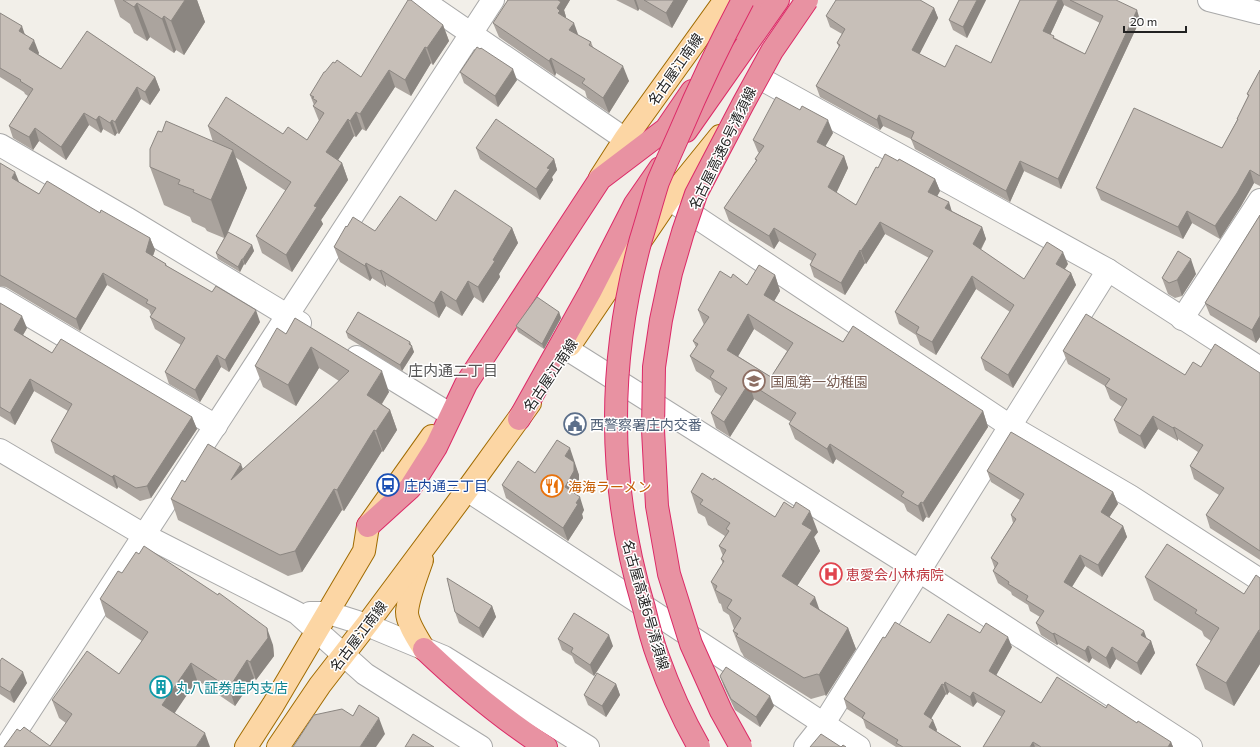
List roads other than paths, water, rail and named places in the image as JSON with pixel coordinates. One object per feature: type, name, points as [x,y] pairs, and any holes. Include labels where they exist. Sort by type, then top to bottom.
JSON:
[{"type":"highway","name":"名古屋高速6号清須線","points":[[741,747],[721,712],[690,644],[669,574],[657,506],[653,430],[654,367],[670,273],[696,194],[742,104],[772,50],[807,0]]},
{"type":"highway","name":"名古屋高速6号清須線","points":[[699,747],[686,724],[658,658],[636,585],[625,533],[618,488],[616,446],[616,402],[619,354],[625,310],[635,263],[658,183],[700,84],[760,3]]},
{"type":"highway","points":[[519,420],[590,292],[635,204],[760,3]]},
{"type":"highway","points":[[368,526],[410,488],[436,448],[466,384],[600,179],[666,129],[760,3]]},
{"type":"highway","points":[[424,649],[458,681],[521,731],[546,747]]},
{"type":"main road","name":"名古屋江南線","points":[[246,747],[329,613],[364,551],[368,526],[448,413],[625,139],[725,0]]},
{"type":"main road","name":"名古屋江南線","points":[[278,747],[316,690],[344,655],[519,420],[669,199],[765,81],[817,0]]},
{"type":"main road","points":[[424,649],[412,629],[407,612],[428,542]]},
{"type":"street","points":[[422,0],[625,139]]},
{"type":"street","points":[[6,747],[493,0]]},
{"type":"street","points":[[1222,2],[1260,13]]},
{"type":"street","points":[[765,81],[1108,270],[1260,368]]},
{"type":"street","points":[[0,145],[128,219],[315,332]]},
{"type":"street","points":[[669,199],[1010,426],[1130,496],[1260,580]]},
{"type":"street","points":[[1182,319],[1259,204]]},
{"type":"street","points":[[805,747],[824,723],[1108,270]]},
{"type":"street","points":[[0,298],[216,426]]},
{"type":"street","points":[[342,348],[448,413]]},
{"type":"street","points":[[567,349],[919,571],[1191,747]]},
{"type":"street","points":[[0,450],[144,535],[297,613],[365,674],[481,747]]},
{"type":"street","points":[[467,490],[859,747]]},
{"type":"street","points":[[297,613],[329,613],[367,624],[444,657],[588,747]]},
{"type":"place","name":"国風第一幼稚園","points":[[754,381]]},
{"type":"place","name":"西警察署庄内交番","points":[[575,424]]},
{"type":"place","name":"庄内通三丁目","points":[[388,485]]},
{"type":"place","name":"海海ラーメン","points":[[552,486]]},
{"type":"place","name":"恵愛会小林病院","points":[[831,574]]},
{"type":"place","name":"丸八証券庄内支店","points":[[161,687]]},
{"type":"district","name":"庄内通二丁目","points":[[453,370]]}]
